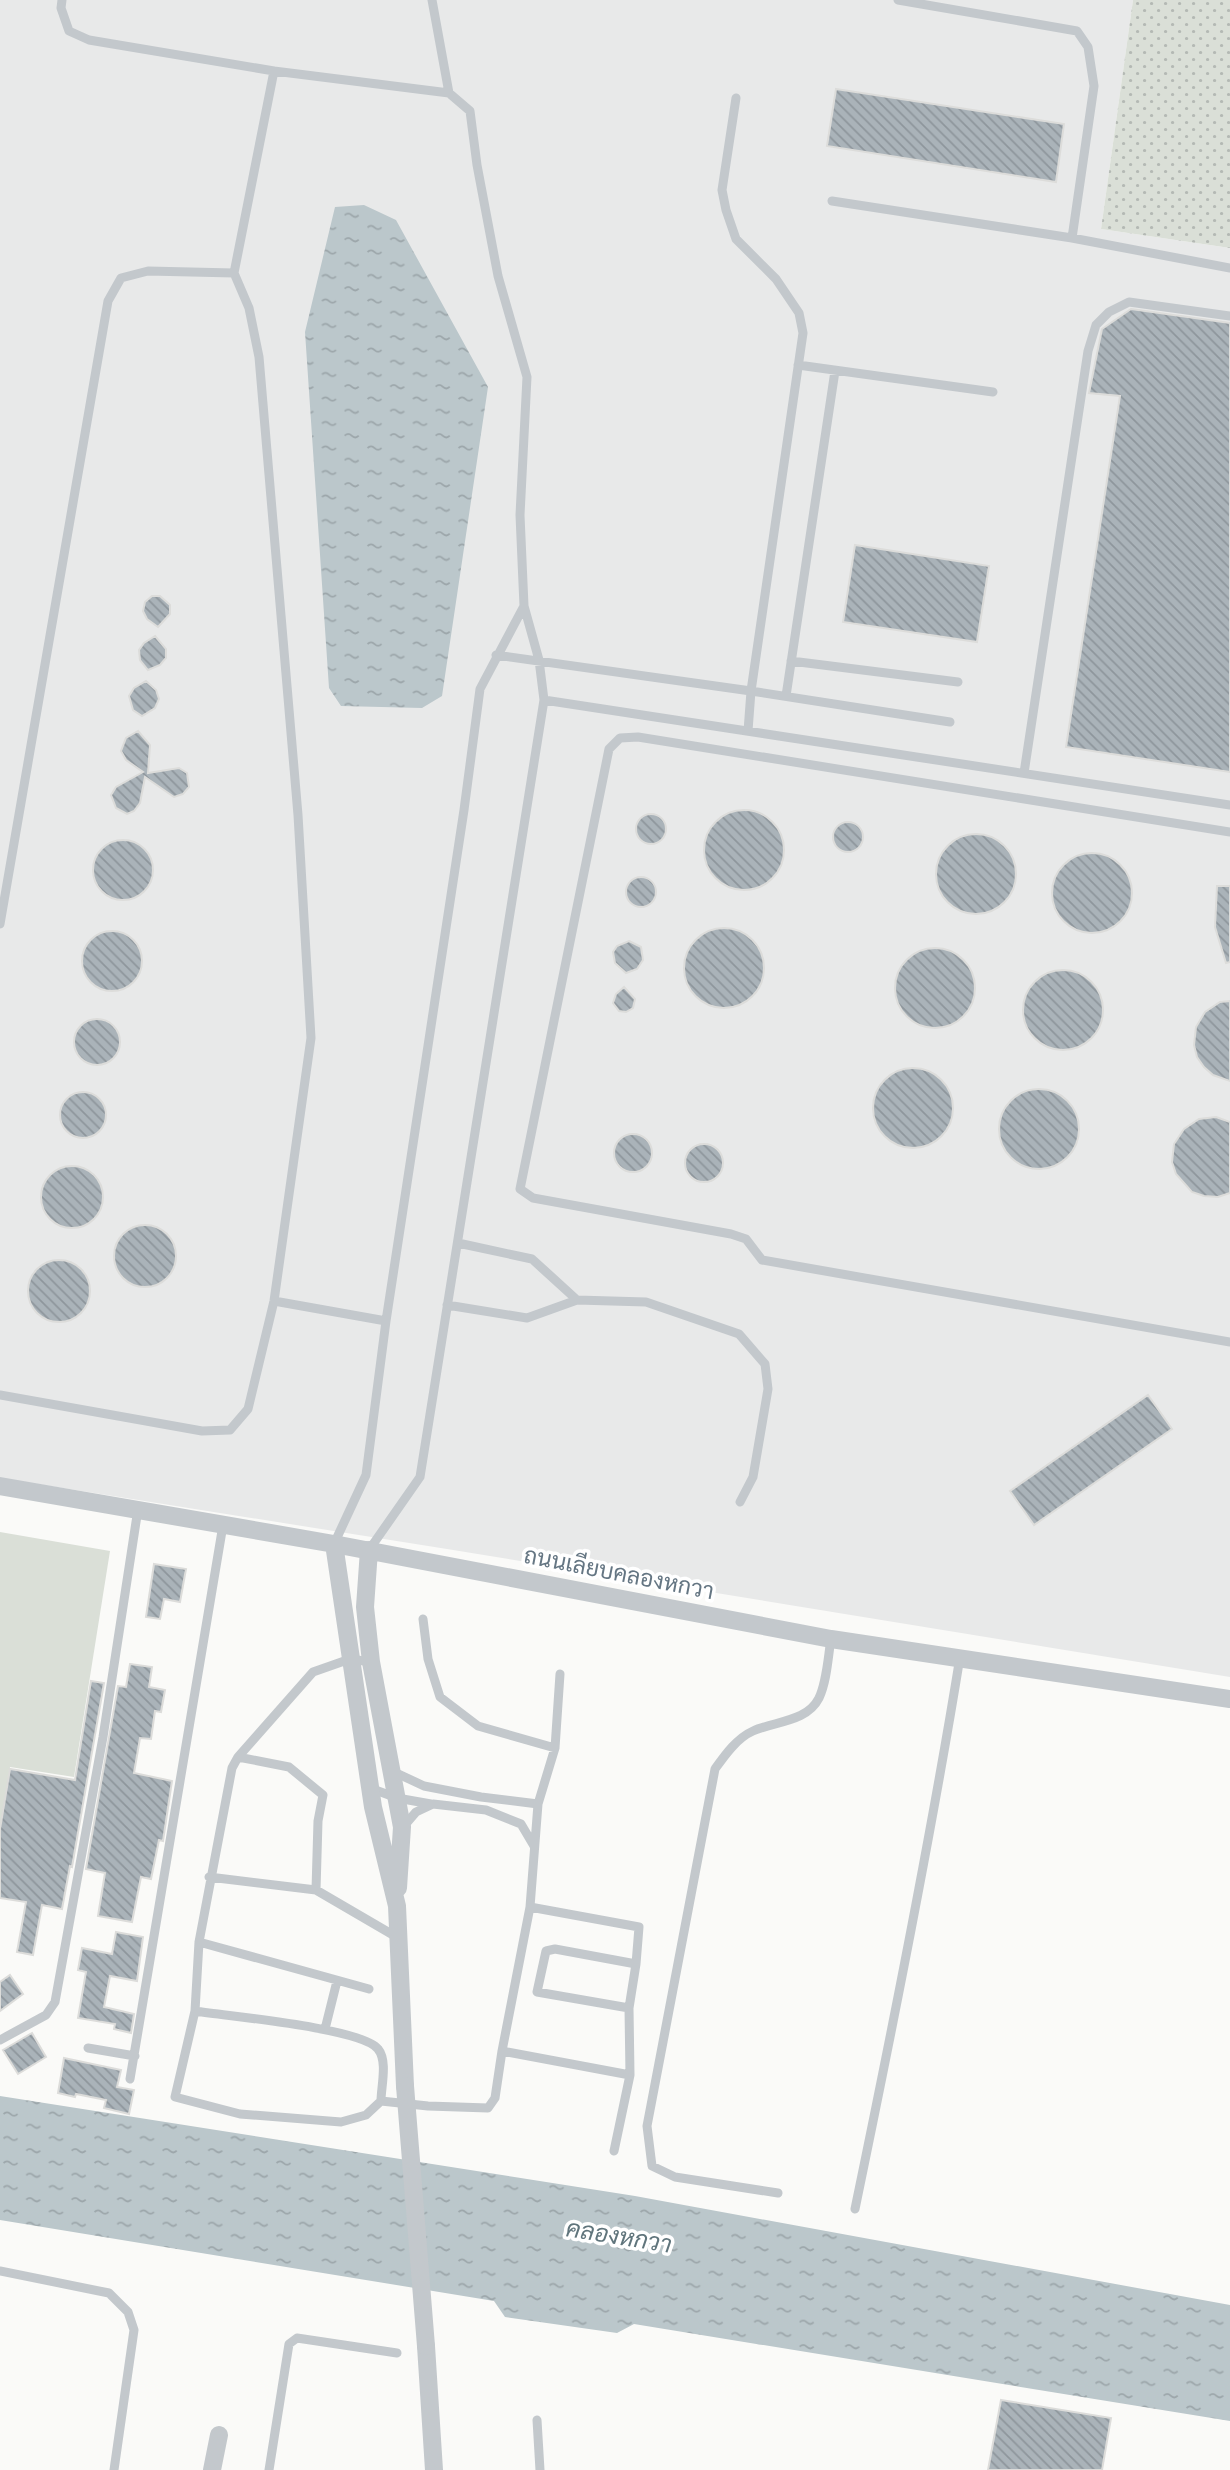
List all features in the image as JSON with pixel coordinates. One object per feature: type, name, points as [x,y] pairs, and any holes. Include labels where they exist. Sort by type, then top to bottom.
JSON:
[{"type":"street","name":"ถนนเลียบคลองหกวา","points":[[0,1486],[369,1550],[831,1639],[1230,1699]]},
{"type":"street","points":[[334,1544],[370,1788],[397,1906],[405,2086],[434,2470]]},
{"type":"street","points":[[369,1550],[365,1606],[371,1662],[402,1827],[397,1906]]},
{"type":"street","points":[[212,2470],[219,2435]]},
{"type":"lane","points":[[62,0],[61,8],[69,31],[89,40],[274,71],[449,93],[470,111],[477,165],[498,276],[527,377],[520,515],[524,606],[539,660],[544,700],[421,1477],[369,1550]]},
{"type":"lane","points":[[432,0],[449,93]]},
{"type":"lane","points":[[898,0],[1077,31],[1088,47],[1094,86],[1072,238]]},
{"type":"lane","points":[[0,1395],[202,1431],[230,1430],[248,1409],[274,1301],[311,1038],[298,814],[259,357],[249,308],[234,273],[274,71]]},
{"type":"lane","points":[[736,98],[722,190],[726,210],[736,239],[776,279],[799,313],[803,332],[751,691],[748,731]]},
{"type":"lane","points":[[832,201],[1072,238],[1230,268]]},
{"type":"lane","points":[[0,924],[108,301],[121,278],[148,271],[234,273]]},
{"type":"lane","points":[[1024,773],[1088,351],[1096,325],[1109,312],[1129,302],[1230,316]]},
{"type":"lane","points":[[798,365],[993,392]]},
{"type":"lane","points":[[786,696],[835,370]]},
{"type":"lane","points":[[334,1544],[366,1475],[386,1321],[480,689],[524,606]]},
{"type":"lane","points":[[496,655],[950,722]]},
{"type":"lane","points":[[791,661],[958,682]]},
{"type":"lane","points":[[544,700],[1230,805]]},
{"type":"lane","points":[[1230,832],[638,737],[620,738],[609,749],[520,1189],[533,1198],[731,1234],[746,1239],[762,1260],[1230,1342]]},
{"type":"lane","points":[[458,1243],[532,1259],[577,1300]]},
{"type":"lane","points":[[447,1305],[527,1318],[577,1300],[646,1302],[739,1334],[765,1364],[768,1389],[753,1477],[740,1502]]},
{"type":"lane","points":[[274,1301],[386,1321]]},
{"type":"lane","points":[[0,2040],[46,2015],[55,2002],[103,1737],[138,1509]]},
{"type":"lane","points":[[130,2079],[223,1525]]},
{"type":"lane","points":[[424,1619],[428,1659],[440,1697],[478,1726],[555,1748]]},
{"type":"lane","points":[[778,2193],[675,2177],[652,2166],[647,2126],[715,1769],[730,1748],[751,1731],[798,1717],[811,1710],[820,1696],[831,1639]]},
{"type":"lane","points":[[855,2209],[895,2018],[960,1657]]},
{"type":"lane","points":[[195,2011],[325,2029],[365,2039],[377,2046],[383,2056],[381,2101],[366,2115],[341,2122],[240,2113],[175,2097],[195,2011],[199,1942],[209,1877],[232,1768],[238,1757],[313,1672],[350,1659],[371,1662]]},
{"type":"lane","points":[[381,2101],[488,2108],[495,2098],[530,1907],[538,1804],[555,1748],[560,1674]]},
{"type":"lane","points":[[238,1757],[289,1767],[323,1795],[318,1821],[316,1889]]},
{"type":"lane","points":[[395,1786],[424,1786]]},
{"type":"lane","points":[[395,1786],[433,1804],[486,1810],[521,1824],[535,1848]]},
{"type":"lane","points":[[370,1788],[424,1786],[538,1804]]},
{"type":"lane","points":[[402,1827],[416,1812],[433,1804]]},
{"type":"lane","points":[[209,1877],[316,1889],[400,1939]]},
{"type":"lane","points":[[530,1907],[639,1927],[629,2008],[630,2075],[614,2151]]},
{"type":"lane","points":[[199,1942],[369,1989]]},
{"type":"lane","points":[[629,2008],[537,1992],[546,1951],[555,1948],[636,1964]]},
{"type":"lane","points":[[325,2029],[337,1981]]},
{"type":"lane","points":[[88,2048],[135,2056]]},
{"type":"lane","points":[[502,2051],[630,2075]]},
{"type":"lane","points":[[0,2271],[109,2292],[128,2312],[134,2330],[114,2470]]},
{"type":"lane","points":[[269,2470],[289,2344],[298,2338],[397,2353]]},
{"type":"lane","points":[[537,2420],[540,2470]]},
{"type":"shaded area","points":[[0,0],[1133,0],[1101,229],[1230,248],[1230,1677],[0,1478]]},
{"type":"shaded area","points":[[1133,0],[1230,0],[1230,248],[1101,229]]},
{"type":"shaded area","points":[[0,1532],[110,1551],[74,1777],[10,1767],[0,1829]]},
{"type":"water","points":[[364,205],[396,220],[488,387],[442,696],[422,708],[341,706],[329,688],[305,332],[335,207]]},
{"type":"water","name":"คลองหกวา","points":[[0,2096],[635,2196],[1230,2305],[1230,2421],[634,2324],[617,2333],[505,2317],[494,2301],[0,2220]]},
{"type":"building","points":[[836,89],[1064,124],[1056,182],[827,146]]},
{"type":"building","points":[[1131,309],[1230,323],[1230,772],[1066,747],[1120,396],[1089,393],[1102,329]]},
{"type":"building","points":[[855,545],[989,566],[977,642],[843,622]]},
{"type":"building","points":[[152,596],[160,596],[170,605],[170,614],[158,627],[147,619],[143,611],[145,602]]},
{"type":"building","points":[[155,636],[166,649],[166,658],[160,665],[148,670],[140,660],[139,650]]},
{"type":"building","points":[[146,681],[156,690],[159,699],[155,708],[142,716],[133,710],[129,696],[134,688]]},
{"type":"building","points":[[138,731],[150,745],[148,773],[179,768],[187,773],[189,787],[183,794],[174,797],[145,777],[140,803],[134,811],[127,814],[116,808],[111,795],[116,787],[143,772],[126,760],[121,751],[126,738]]},
{"type":"building","points":[[744,810],[759,813],[772,822],[781,835],[784,850],[781,865],[772,878],[759,887],[744,890],[729,887],[716,878],[707,865],[704,850],[707,835],[716,822],[729,813]]},
{"type":"building","points":[[651,814],[662,818],[666,829],[662,840],[651,844],[640,840],[636,829],[640,818]]},
{"type":"building","points":[[848,822],[859,826],[863,837],[859,848],[848,852],[837,848],[833,837],[837,826]]},
{"type":"building","points":[[976,834],[991,837],[1004,846],[1013,859],[1016,874],[1013,889],[1004,902],[991,911],[976,914],[961,911],[948,902],[939,889],[936,874],[939,859],[948,846],[961,837]]},
{"type":"building","points":[[117,840],[129,840],[145,848],[151,858],[151,882],[145,892],[129,900],[117,900],[101,892],[93,876],[93,864],[101,848]]},
{"type":"building","points":[[1092,853],[1107,856],[1120,865],[1129,878],[1132,893],[1129,908],[1120,921],[1107,930],[1092,933],[1077,930],[1064,921],[1055,908],[1052,893],[1055,878],[1064,865],[1077,856]]},
{"type":"building","points":[[641,877],[652,881],[656,892],[652,903],[641,907],[630,903],[626,892],[630,881]]},
{"type":"building","points":[[1217,886],[1230,886],[1230,962],[1226,963],[1215,927]]},
{"type":"building","points":[[724,928],[739,931],[752,940],[761,953],[764,968],[761,983],[752,996],[739,1005],[724,1008],[709,1005],[696,996],[687,983],[684,968],[687,953],[696,940],[709,931]]},
{"type":"building","points":[[106,931],[118,931],[134,939],[140,949],[140,973],[134,983],[118,991],[106,991],[90,983],[82,967],[82,955],[90,939]]},
{"type":"building","points":[[629,941],[641,947],[643,960],[637,969],[626,973],[615,963],[613,952],[617,946]]},
{"type":"building","points":[[935,948],[950,951],[963,960],[972,973],[975,988],[972,1003],[963,1016],[950,1025],[935,1028],[920,1025],[907,1016],[898,1003],[895,988],[898,973],[907,960],[920,951]]},
{"type":"building","points":[[1063,970],[1078,973],[1091,982],[1100,995],[1103,1010],[1100,1025],[1091,1038],[1078,1047],[1063,1050],[1048,1047],[1035,1038],[1026,1025],[1023,1010],[1026,995],[1035,982],[1048,973]]},
{"type":"building","points":[[624,987],[635,999],[633,1008],[626,1012],[619,1011],[613,1003],[616,994]]},
{"type":"building","points":[[1230,1001],[1230,1081],[1213,1075],[1204,1067],[1197,1057],[1194,1045],[1196,1027],[1205,1012],[1220,1002]]},
{"type":"building","points":[[97,1019],[113,1026],[120,1042],[113,1058],[97,1065],[81,1058],[74,1042],[81,1026]]},
{"type":"building","points":[[913,1068],[928,1071],[941,1080],[950,1093],[953,1108],[950,1123],[941,1136],[928,1145],[913,1148],[898,1145],[885,1136],[876,1123],[873,1108],[876,1093],[885,1080],[898,1071]]},
{"type":"building","points":[[1039,1089],[1054,1092],[1067,1101],[1076,1114],[1079,1129],[1076,1144],[1067,1157],[1054,1166],[1039,1169],[1024,1166],[1011,1157],[1002,1144],[999,1129],[1002,1114],[1011,1101],[1024,1092]]},
{"type":"building","points":[[83,1092],[99,1099],[106,1115],[99,1131],[83,1138],[67,1131],[60,1115],[67,1099]]},
{"type":"building","points":[[1216,1117],[1230,1122],[1230,1193],[1218,1197],[1192,1192],[1176,1174],[1172,1162],[1174,1144],[1184,1129],[1199,1119]]},
{"type":"building","points":[[633,1134],[646,1140],[652,1153],[646,1166],[633,1172],[620,1166],[614,1153],[620,1140]]},
{"type":"building","points":[[704,1144],[717,1150],[723,1163],[717,1176],[704,1182],[691,1176],[685,1163],[691,1150]]},
{"type":"building","points":[[72,1166],[84,1168],[94,1175],[101,1185],[101,1209],[94,1219],[84,1226],[72,1228],[60,1226],[50,1219],[43,1209],[41,1197],[43,1185],[50,1175],[60,1168]]},
{"type":"building","points":[[145,1225],[157,1227],[167,1234],[174,1244],[174,1268],[167,1278],[157,1285],[145,1287],[133,1285],[123,1278],[116,1268],[114,1256],[116,1244],[123,1234],[133,1227]]},
{"type":"building","points":[[59,1260],[71,1262],[81,1269],[88,1279],[88,1303],[81,1313],[71,1320],[59,1322],[47,1320],[37,1313],[30,1303],[28,1291],[30,1279],[37,1269],[47,1262]]},
{"type":"building","points":[[1148,1395],[1172,1429],[1034,1525],[1010,1491]]},
{"type":"building","points":[[154,1564],[186,1569],[180,1602],[164,1599],[160,1619],[146,1617]]},
{"type":"building","points":[[130,1664],[152,1667],[149,1687],[165,1690],[161,1712],[155,1711],[151,1739],[140,1738],[134,1773],[172,1781],[163,1841],[159,1840],[151,1879],[141,1877],[132,1922],[98,1916],[105,1873],[86,1869],[118,1686],[126,1687]]},
{"type":"building","points":[[91,1681],[104,1683],[72,1867],[70,1866],[62,1909],[42,1905],[33,1955],[17,1952],[26,1902],[0,1898],[0,1829],[10,1769],[75,1780]]},
{"type":"building","points":[[116,1932],[143,1937],[137,1981],[110,1976],[104,2007],[134,2014],[131,2033],[114,2029],[115,2024],[78,2018],[86,1972],[78,1970],[82,1948],[112,1954]]},
{"type":"building","points":[[10,1975],[23,1994],[0,2011],[0,1982]]},
{"type":"building","points":[[32,2033],[46,2057],[18,2074],[3,2050]]},
{"type":"building","points":[[64,2058],[121,2070],[117,2087],[134,2090],[129,2114],[104,2108],[106,2100],[58,2093]]},
{"type":"building","points":[[1001,2400],[1111,2418],[1102,2470],[988,2470]]}]
